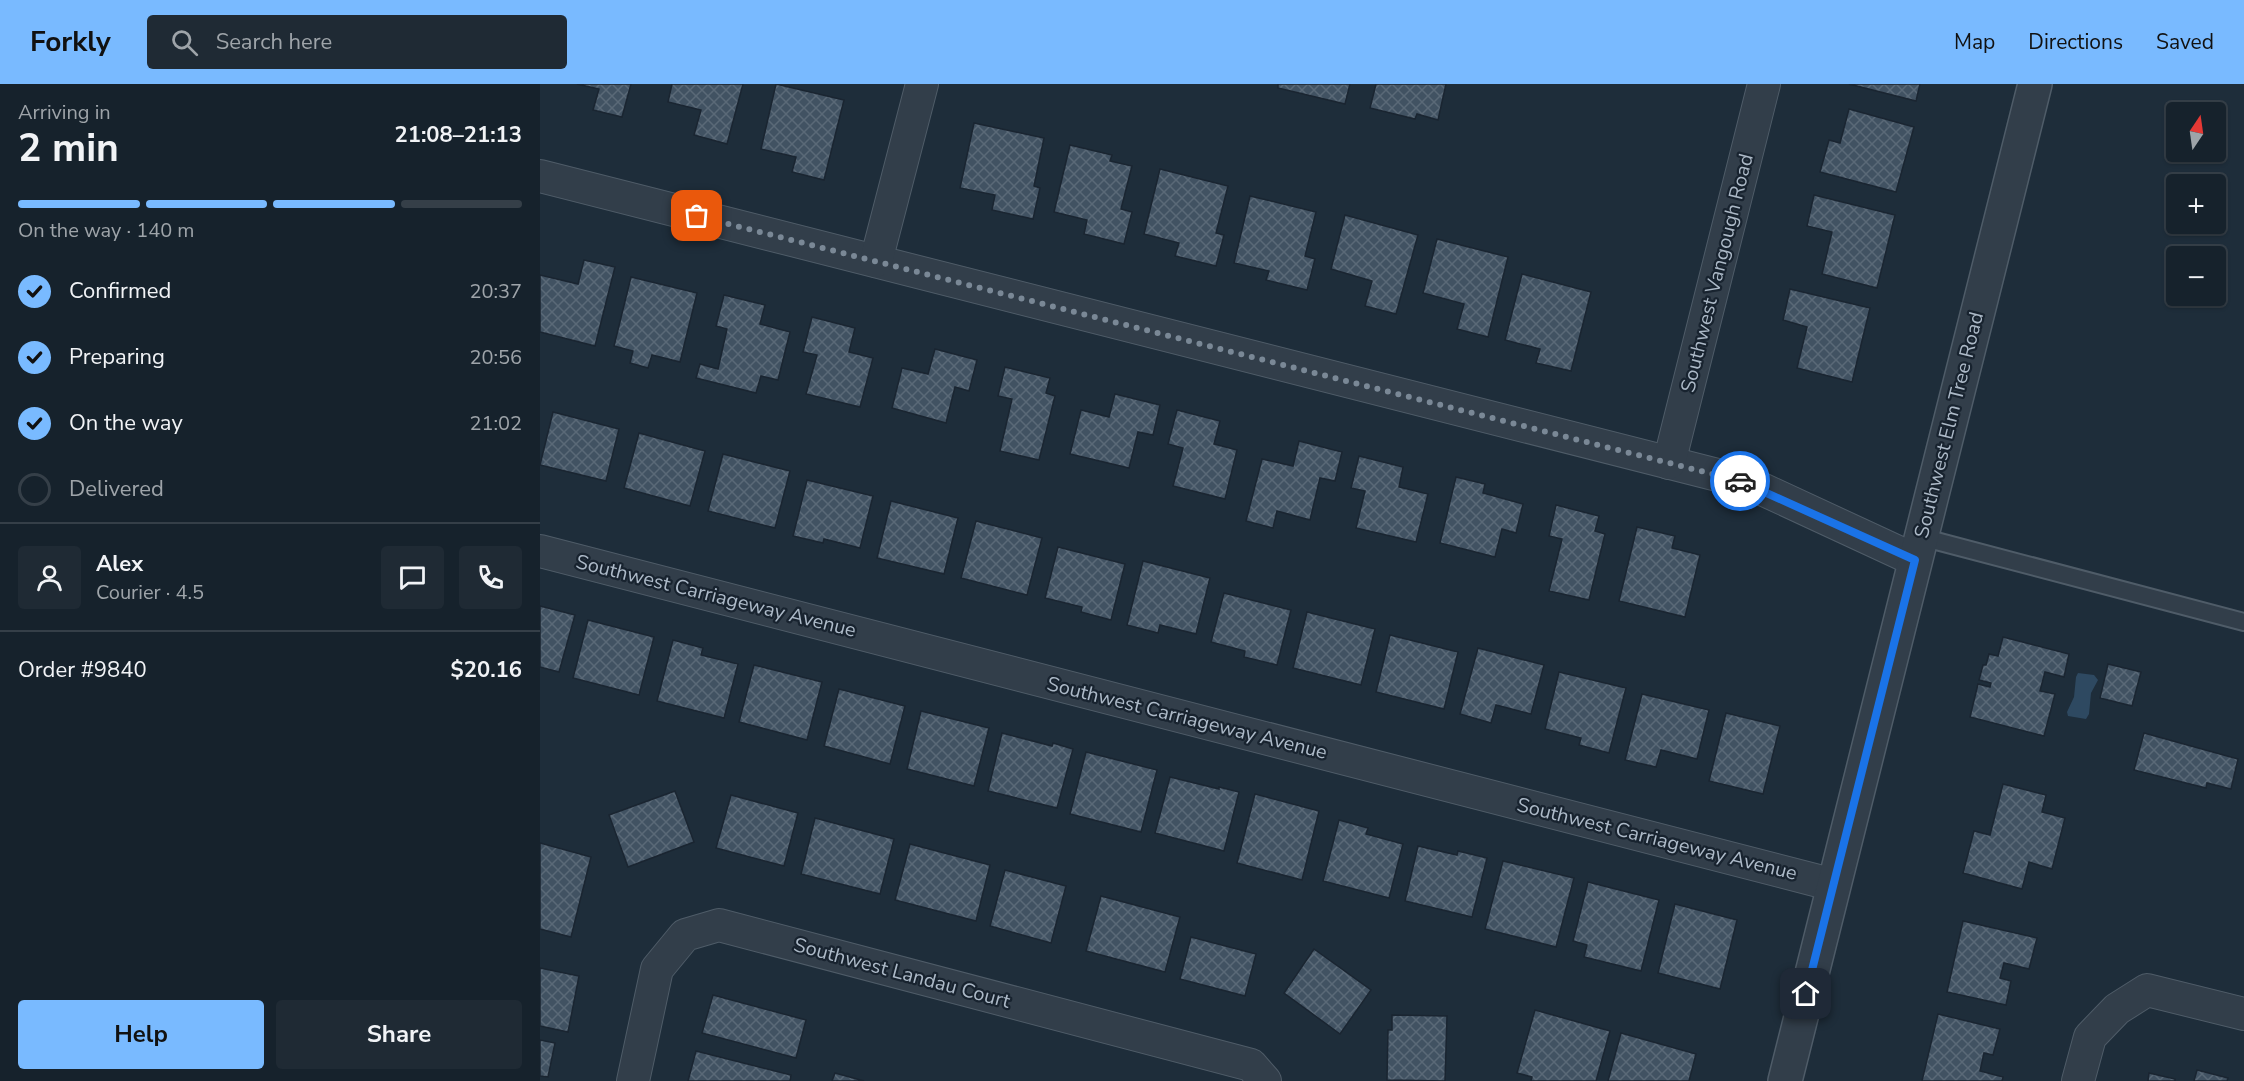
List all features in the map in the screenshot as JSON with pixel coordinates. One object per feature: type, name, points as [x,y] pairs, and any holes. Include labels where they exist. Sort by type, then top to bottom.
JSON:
[{"type":"street","points":[[876,261],[922,84]]},
{"type":"street","name":"Southwest Vangough Road","points":[[1670,463],[1764,84]]},
{"type":"street","name":"Southwest Elm Tree Road","points":[[1785,1081],[2036,84]]},
{"type":"street","points":[[540,176],[1749,483],[1918,549]]},
{"type":"street","name":"Southwest Carriageway Avenue","points":[[540,551],[1834,885]]},
{"type":"street","name":"Southwest Landau Court","points":[[633,1081],[657,969],[685,935],[719,926],[1251,1065],[1265,1081]]},
{"type":"street","points":[[2078,1081],[2090,1037],[2117,1009],[2147,990],[2244,1014]]},
{"type":"lane","points":[[1918,549],[2244,622]]},
{"type":"water","points":[[2078,673],[2094,675],[2098,680],[2091,693],[2089,714],[2086,719],[2068,716],[2067,712],[2074,697]]},
{"type":"building","points":[[577,84],[631,84],[622,117],[593,110],[599,89]]},
{"type":"building","points":[[672,84],[743,84],[727,144],[694,135],[701,110],[668,102]]},
{"type":"building","points":[[776,84],[844,100],[824,180],[792,172],[796,157],[761,149]]},
{"type":"building","points":[[1278,84],[1350,84],[1345,104],[1278,88]]},
{"type":"building","points":[[1376,84],[1446,84],[1438,120],[1417,114],[1415,119],[1370,108]]},
{"type":"building","points":[[1849,84],[1920,84],[1916,101]]},
{"type":"building","points":[[1849,109],[1914,127],[1896,192],[1820,172],[1829,140],[1840,143]]},
{"type":"building","points":[[974,123],[1044,138],[1034,186],[1040,188],[1033,219],[992,210],[995,195],[960,188]]},
{"type":"building","points":[[1070,145],[1112,155],[1110,161],[1132,166],[1121,209],[1132,212],[1124,244],[1084,234],[1087,220],[1054,212]]},
{"type":"building","points":[[1160,169],[1228,186],[1216,233],[1224,235],[1216,266],[1175,256],[1179,243],[1144,234]]},
{"type":"building","points":[[1814,195],[1895,215],[1877,288],[1822,274],[1832,232],[1807,226]]},
{"type":"building","points":[[1250,196],[1316,212],[1305,256],[1315,259],[1307,290],[1266,280],[1269,271],[1234,263]]},
{"type":"building","points":[[1345,215],[1418,235],[1396,314],[1365,306],[1372,281],[1331,269]]},
{"type":"building","points":[[1437,239],[1508,257],[1488,337],[1457,329],[1464,304],[1423,293]]},
{"type":"building","points":[[584,260],[615,267],[595,346],[540,332],[540,275],[578,284]]},
{"type":"building","points":[[1522,274],[1591,292],[1571,371],[1536,363],[1540,349],[1505,340]]},
{"type":"building","points":[[631,277],[697,293],[680,362],[652,355],[648,368],[630,363],[633,351],[614,346]]},
{"type":"building","points":[[1790,289],[1870,308],[1852,382],[1797,368],[1807,327],[1783,320]]},
{"type":"building","points":[[724,295],[765,305],[760,324],[790,332],[778,380],[761,376],[756,393],[696,378],[700,364],[718,369],[727,329],[716,326]]},
{"type":"building","points":[[812,317],[855,328],[849,352],[873,358],[860,407],[806,394],[817,355],[803,352]]},
{"type":"building","points":[[935,349],[977,360],[969,391],[955,387],[946,423],[892,408],[902,368],[928,374]]},
{"type":"building","points":[[1005,367],[1050,378],[1046,393],[1055,396],[1039,460],[1000,451],[1012,399],[998,396]]},
{"type":"building","points":[[1115,394],[1160,405],[1153,435],[1138,432],[1129,468],[1070,454],[1081,410],[1109,417]]},
{"type":"building","points":[[1177,410],[1220,421],[1214,444],[1237,450],[1225,499],[1173,486],[1183,448],[1168,444]]},
{"type":"building","points":[[553,412],[619,429],[606,481],[540,465]]},
{"type":"building","points":[[639,433],[705,451],[690,506],[624,488]]},
{"type":"building","points":[[1299,441],[1342,452],[1335,481],[1320,478],[1310,520],[1277,511],[1273,528],[1246,521],[1262,459],[1293,466]]},
{"type":"building","points":[[723,454],[790,471],[775,528],[708,511]]},
{"type":"building","points":[[1359,456],[1403,467],[1399,487],[1428,494],[1416,542],[1356,528],[1365,491],[1351,488]]},
{"type":"building","points":[[1456,477],[1485,484],[1483,493],[1523,504],[1516,533],[1502,529],[1495,557],[1440,543]]},
{"type":"building","points":[[807,480],[873,496],[860,548],[824,539],[823,543],[793,536]]},
{"type":"building","points":[[891,501],[958,518],[944,574],[877,558]]},
{"type":"building","points":[[1556,505],[1599,516],[1595,531],[1605,534],[1589,600],[1549,591],[1562,539],[1549,536]]},
{"type":"building","points":[[976,521],[1042,538],[1027,595],[961,578]]},
{"type":"building","points":[[1637,527],[1675,536],[1672,548],[1700,555],[1685,617],[1619,601]]},
{"type":"building","points":[[1058,547],[1125,564],[1111,620],[1081,612],[1082,607],[1045,598]]},
{"type":"building","points":[[1143,561],[1210,578],[1196,634],[1160,625],[1158,633],[1127,625]]},
{"type":"building","points":[[1224,593],[1291,610],[1277,665],[1244,657],[1245,651],[1211,642]]},
{"type":"building","points":[[540,606],[575,615],[559,672],[540,667]]},
{"type":"building","points":[[1307,612],[1375,629],[1361,685],[1293,668]]},
{"type":"building","points":[[588,620],[654,637],[639,695],[573,678]]},
{"type":"building","points":[[1390,635],[1458,652],[1444,709],[1376,692]]},
{"type":"building","points":[[2003,637],[2069,654],[2064,677],[2045,672],[2040,691],[2055,694],[2044,736],[1970,717],[1978,684],[1990,687],[1991,683],[1979,680],[1983,665],[1986,665],[1989,654],[1998,656]]},
{"type":"building","points":[[673,640],[703,648],[701,655],[738,664],[724,718],[657,701]]},
{"type":"building","points":[[1478,648],[1544,665],[1531,714],[1496,705],[1491,723],[1460,714]]},
{"type":"building","points":[[2108,664],[2141,672],[2132,706],[2100,698]]},
{"type":"building","points":[[754,665],[822,682],[807,740],[739,722]]},
{"type":"building","points":[[1559,672],[1626,688],[1609,753],[1579,745],[1581,738],[1545,729]]},
{"type":"building","points":[[839,689],[905,706],[890,764],[824,746]]},
{"type":"building","points":[[1642,694],[1709,710],[1697,759],[1661,750],[1656,767],[1625,760]]},
{"type":"building","points":[[921,711],[989,728],[974,786],[907,769]]},
{"type":"building","points":[[1726,713],[1780,726],[1763,794],[1709,781]]},
{"type":"building","points":[[1002,733],[1073,749],[1057,808],[988,791]]},
{"type":"building","points":[[2144,733],[2238,759],[2231,789],[2207,783],[2206,788],[2134,770]]},
{"type":"building","points":[[1086,752],[1157,770],[1141,832],[1070,814]]},
{"type":"building","points":[[1170,777],[1239,792],[1224,851],[1155,833]]},
{"type":"building","points":[[2003,784],[2046,795],[2042,812],[2065,818],[2052,869],[2029,862],[2022,889],[1963,873],[1974,831],[1990,835]]},
{"type":"building","points":[[675,791],[694,842],[628,867],[609,815]]},
{"type":"building","points":[[1255,794],[1319,811],[1302,880],[1237,863]]},
{"type":"building","points":[[731,795],[798,813],[784,866],[716,848]]},
{"type":"building","points":[[815,818],[894,839],[880,894],[801,874]]},
{"type":"building","points":[[1339,820],[1368,828],[1366,834],[1403,844],[1389,898],[1323,881]]},
{"type":"building","points":[[540,843],[591,857],[571,937],[540,929]]},
{"type":"building","points":[[910,844],[990,865],[976,921],[895,900]]},
{"type":"building","points":[[1418,846],[1457,855],[1458,851],[1487,858],[1472,917],[1405,901]]},
{"type":"building","points":[[1503,861],[1574,878],[1556,947],[1485,929]]},
{"type":"building","points":[[1005,870],[1066,886],[1051,943],[990,926]]},
{"type":"building","points":[[1588,882],[1659,900],[1641,971],[1584,957],[1587,945],[1573,941]]},
{"type":"building","points":[[1101,896],[1180,917],[1165,972],[1086,951]]},
{"type":"building","points":[[1675,904],[1737,920],[1720,989],[1658,973]]},
{"type":"building","points":[[1963,921],[2037,938],[2029,969],[2004,963],[2000,978],[2011,981],[2006,1005],[1947,992]]},
{"type":"building","points":[[1191,937],[1256,954],[1245,996],[1180,979]]},
{"type":"building","points":[[1314,949],[1371,990],[1340,1034],[1284,993]]},
{"type":"building","points":[[540,968],[579,976],[568,1032],[540,1026]]},
{"type":"building","points":[[713,995],[806,1020],[796,1058],[702,1033]]},
{"type":"building","points":[[1535,1010],[1610,1031],[1596,1081],[1531,1081],[1532,1077],[1517,1073]]},
{"type":"building","points":[[1938,1014],[2000,1029],[1993,1055],[1984,1053],[1980,1071],[2003,1077],[2002,1081],[1922,1081]]},
{"type":"building","points":[[1392,1015],[1447,1016],[1445,1081],[1387,1080],[1388,1030],[1392,1030]]},
{"type":"building","points":[[1621,1033],[1696,1054],[1689,1081],[1608,1081]]},
{"type":"building","points":[[540,1040],[555,1043],[548,1077],[540,1076]]},
{"type":"building","points":[[696,1051],[791,1075],[790,1081],[688,1081]]},
{"type":"building","points":[[2197,1070],[2228,1078],[2227,1081],[2194,1081]]},
{"type":"building","points":[[835,1073],[864,1081],[832,1081]]},
{"type":"building","points":[[2149,1073],[2175,1079],[2175,1081],[2148,1081]]},
{"type":"way so far","points":[[697,216],[1740,481]]},
{"type":"route","points":[[1740,481],[1749,483],[1915,560],[1806,994]]}]
